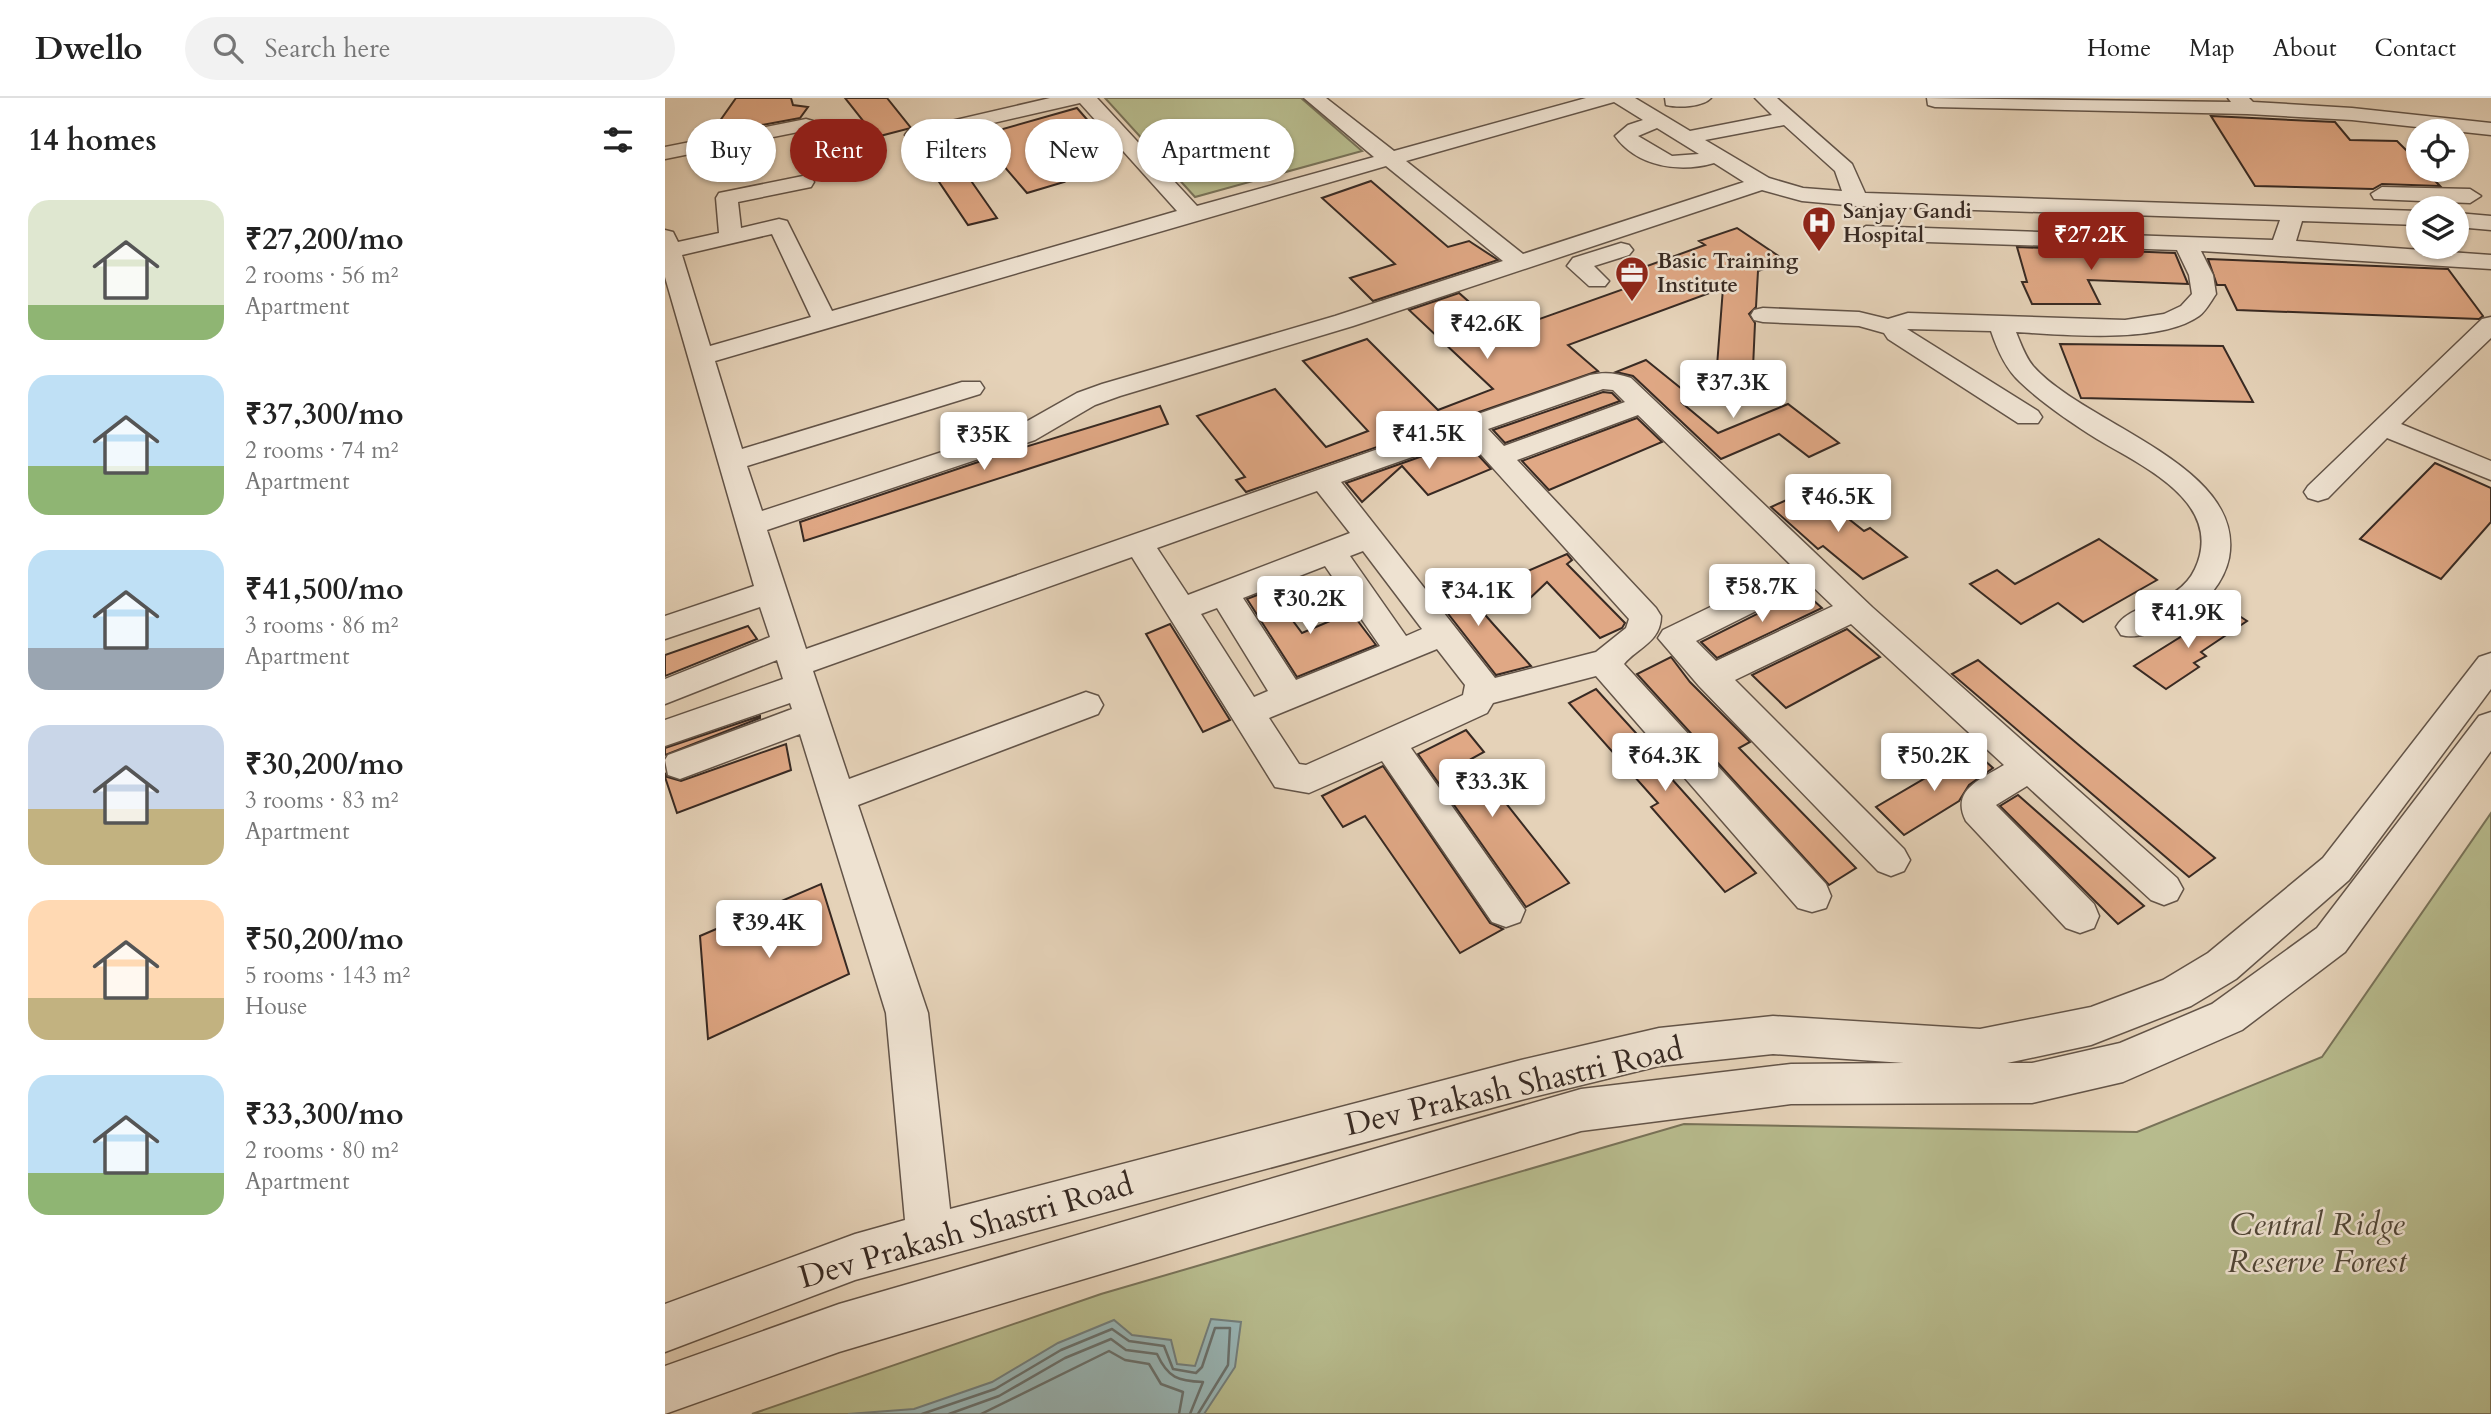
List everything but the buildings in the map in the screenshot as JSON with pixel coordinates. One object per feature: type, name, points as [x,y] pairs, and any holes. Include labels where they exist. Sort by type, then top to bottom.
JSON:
[{"type":"street","points":[[985,119],[1075,98]]},
{"type":"street","points":[[1086,98],[1192,214]]},
{"type":"street","points":[[1314,98],[1519,262]]},
{"type":"street","points":[[701,358],[1192,214],[1608,98]]},
{"type":"street","points":[[1621,98],[1761,183],[1802,194],[1856,200],[2185,210],[2292,199],[2406,216]]},
{"type":"street","points":[[1673,101],[1701,98]]},
{"type":"street","points":[[1743,98],[1785,117]]},
{"type":"street","points":[[1765,98],[1846,168],[1856,200]]},
{"type":"street","points":[[1935,102],[2243,103],[2491,129]]},
{"type":"street","points":[[959,106],[970,119]]},
{"type":"street","points":[[1686,138],[1785,117]]},
{"type":"street","points":[[2393,119],[2406,133]]},
{"type":"street","points":[[1659,121],[1635,129],[1625,136],[1664,163],[1695,163],[1716,156]]},
{"type":"street","points":[[665,153],[790,128]]},
{"type":"street","points":[[731,237],[727,198],[803,182]]},
{"type":"street","points":[[2458,182],[2480,198]]},
{"type":"street","points":[[751,525],[1025,434],[1086,399],[1111,390],[1344,321],[1761,183]]},
{"type":"street","points":[[1597,281],[1579,266],[1581,263],[1802,194]]},
{"type":"street","points":[[2364,194],[2480,198]]},
{"type":"street","points":[[2282,247],[2292,199]]},
{"type":"street","points":[[1763,315],[1859,319],[1894,328],[1908,320],[2125,326],[2166,321],[2191,311],[2204,294],[2185,210]]},
{"type":"street","points":[[2469,221],[2491,223]]},
{"type":"street","points":[[825,321],[779,226],[731,237],[667,244],[771,592],[907,1013],[930,1237]]},
{"type":"street","points":[[1866,233],[2282,247],[2491,262]]},
{"type":"street","points":[[2001,324],[2011,353],[2029,377],[2104,431],[2165,467],[2188,485],[2213,519],[2218,551],[2202,583],[2177,606],[2132,627]]},
{"type":"street","points":[[2318,492],[2491,324]]},
{"type":"street","points":[[1894,328],[1896,334],[2028,417]]},
{"type":"street","points":[[665,733],[798,677],[1140,545],[1599,381],[1612,380],[1622,384],[1854,609],[2164,888]]},
{"type":"street","points":[[732,461],[971,388]]},
{"type":"street","points":[[1500,457],[1643,404]]},
{"type":"street","points":[[1471,426],[1645,616],[1647,625],[1641,634],[1612,653],[1607,661],[1608,669],[1812,896]]},
{"type":"street","points":[[2383,426],[2491,471]]},
{"type":"street","points":[[1140,545],[1288,777],[1308,779],[1475,704],[1482,694],[1481,682],[1323,479]]},
{"type":"street","points":[[1181,610],[1369,537]]},
{"type":"street","points":[[1331,552],[1400,651]]},
{"type":"street","points":[[1814,569],[1674,638],[1891,860]]},
{"type":"street","points":[[665,628],[771,592]]},
{"type":"street","points":[[1224,594],[1289,696]]},
{"type":"street","points":[[1711,677],[1854,609]]},
{"type":"street","points":[[1248,713],[1442,634]]},
{"type":"street","points":[[1482,694],[1607,661]]},
{"type":"street","name":"Dev Prakash Shastri Road","points":[[665,1328],[855,1257],[1521,1080],[1660,1047],[1773,1035],[1980,1049],[2091,1026],[2177,993],[2222,966],[2336,870],[2491,665]]},
{"type":"street","points":[[665,692],[798,677]]},
{"type":"street","points":[[680,765],[798,677]]},
{"type":"street","points":[[837,798],[1086,705]]},
{"type":"street","name":"Dev Prakash Shastri Road","points":[[665,1391],[839,1328],[1581,1110],[1791,1084],[2032,1083],[2123,1062],[2227,1017],[2331,940],[2491,725]]},
{"type":"street","points":[[1388,742],[1506,910]]},
{"type":"street","points":[[2030,767],[1983,795],[1978,802],[1979,811],[2080,916]]},
{"type":"green space","points":[[1105,98],[1301,98],[1362,151],[1294,170],[1294,119],[1137,119],[1137,133]]},
{"type":"green space","points":[[1181,182],[1249,182],[1195,197]]},
{"type":"green space","name":"Central Ridge Reserve Forest","points":[[2491,813],[2491,1414],[752,1414],[1101,1294],[1684,1124],[2137,1132],[2322,1057]]},
{"type":"water","points":[[1211,1319],[1241,1322],[1235,1367],[1204,1414],[848,1414],[914,1409],[992,1382],[1058,1343],[1114,1320],[1132,1335],[1171,1340],[1177,1364],[1195,1366]]},
{"type":"place","name":"Sanjay Gandi Hospital","points":[[1819,253]]},
{"type":"place","name":"Basic Training Institute","points":[[1632,303]]}]
